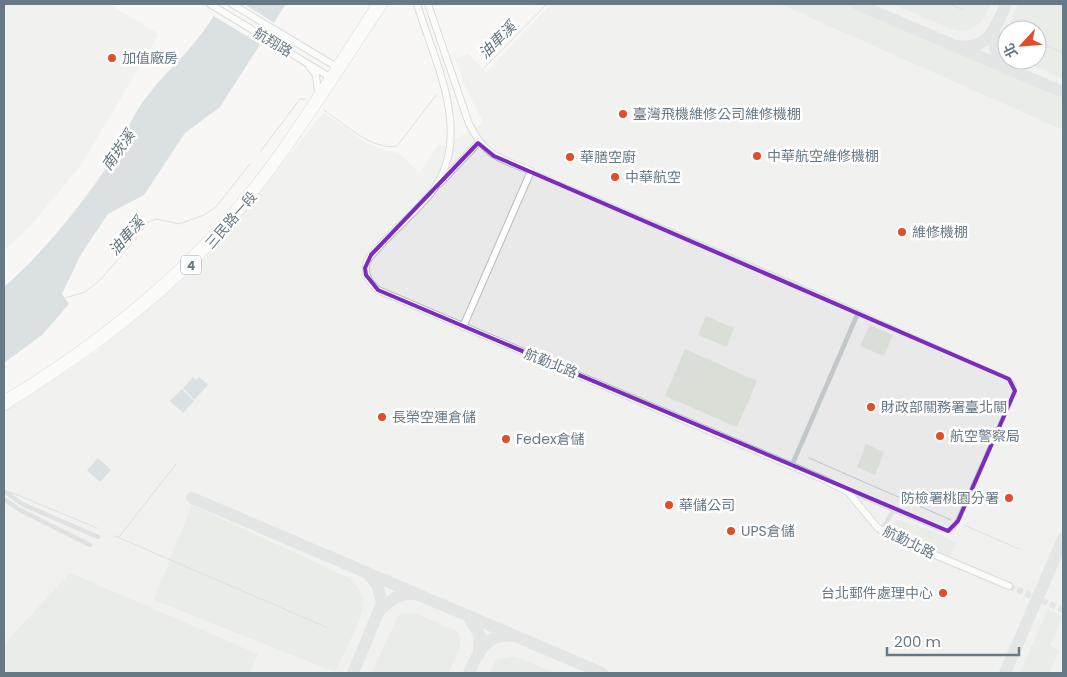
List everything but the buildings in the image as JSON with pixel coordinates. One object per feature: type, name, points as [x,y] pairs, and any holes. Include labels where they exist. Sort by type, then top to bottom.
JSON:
[{"type":"main road","name":"三民路一段","points":[[339,68],[376,4]]},
{"type":"main road","name":"三民路一段","points":[[4,407],[94,348],[186,270],[239,213],[272,171],[332,78],[384,4]]},
{"type":"main road","name":"三民路一段","points":[[4,399],[104,332],[157,288],[188,259],[217,229],[249,191],[318,92],[332,78]]},
{"type":"street","name":"航翔路","points":[[210,4],[332,78]]},
{"type":"street","name":"航翔路","points":[[232,4],[339,68]]},
{"type":"street","name":"航勤北路","points":[[417,4],[449,104],[452,124],[446,167],[433,190],[372,255],[365,268],[366,275],[378,290],[792,465],[848,492],[882,530],[900,540],[1008,586]]},
{"type":"street","points":[[428,4],[469,124],[478,142],[494,156],[780,277],[1009,379],[1014,384],[1015,391],[954,528],[948,531],[942,530],[848,492]]},
{"type":"street","points":[[304,61],[316,75],[318,92]]},
{"type":"street","points":[[433,190],[478,142]]},
{"type":"street","points":[[463,327],[531,171]]},
{"type":"street","points":[[792,465],[858,313]]},
{"type":"street","points":[[4,491],[36,510],[98,537]]},
{"type":"street","points":[[4,499],[90,545]]},
{"type":"street","points":[[882,530],[893,511]]},
{"type":"highlighted area","points":[[478,143],[494,156],[1009,379],[1015,391],[958,521],[948,531],[378,290],[366,275],[365,268],[371,255]]},
{"type":"shaded area","points":[[4,4],[109,4],[159,34],[81,165],[32,224],[4,251]]},
{"type":"shaded area","points":[[551,4],[1063,4],[1063,673],[4,673],[4,411],[96,352],[168,293],[216,246],[324,112],[365,142],[384,150],[399,153],[419,173],[439,144],[445,146],[483,122],[465,87],[455,58],[468,54],[486,72]]},
{"type":"shaded area","points":[[780,4],[855,4],[1063,99],[1063,130]]},
{"type":"shaded area","points":[[893,4],[991,4],[982,20],[974,28],[956,31]]},
{"type":"shaded area","points":[[1018,4],[1063,4],[1063,79],[1043,70],[1047,70],[1047,20],[1011,20]]},
{"type":"shaded area","points":[[706,316],[734,328],[727,347],[698,335]]},
{"type":"shaded area","points":[[870,325],[893,335],[884,356],[860,346]]},
{"type":"shaded area","points":[[685,349],[757,381],[737,427],[665,396]]},
{"type":"shaded area","points":[[866,444],[884,452],[875,475],[857,467]]},
{"type":"shaded area","points":[[192,505],[349,578],[355,584],[362,597],[362,612],[356,629],[335,672],[154,600]]},
{"type":"shaded area","points":[[896,519],[933,531],[956,543],[949,558],[914,536],[904,531],[900,533],[890,525]]},
{"type":"shaded area","points":[[70,573],[258,654],[250,673],[4,673],[4,644]]},
{"type":"shaded area","points":[[1048,609],[1063,616],[1050,645],[1059,651],[1049,673],[1020,673]]},
{"type":"shaded area","points":[[414,613],[457,631],[460,646],[448,673],[372,673],[397,618],[402,614]]},
{"type":"shaded area","points":[[515,656],[554,673],[489,673],[496,660]]},
{"type":"water","name":"南崁溪","points":[[220,4],[286,4],[220,107],[185,133],[144,195],[108,214],[81,254],[62,294],[69,304],[42,335],[4,363],[4,287],[47,244],[74,212],[110,162],[140,106],[203,32]]},
{"type":"water","points":[[193,377],[196,380],[199,377],[208,385],[194,400],[183,388]]},
{"type":"water","points":[[182,389],[194,401],[183,413],[170,401]]},
{"type":"water","points":[[98,458],[111,470],[100,482],[87,470]]},
{"type":"pier","points":[[217,4],[244,4],[276,24],[262,45],[212,15]]},
{"type":"waterway","name":"油車溪","points":[[483,69],[547,4]]},
{"type":"waterway","name":"油車溪","points":[[948,4],[964,10]]},
{"type":"waterway","name":"油車溪","points":[[1047,46],[1063,53]]},
{"type":"waterway","name":"油車溪","points":[[324,110],[368,140],[378,144],[397,146],[437,94]]},
{"type":"waterway","name":"油車溪","points":[[260,152],[300,99],[306,99]]},
{"type":"waterway","name":"油車溪","points":[[65,298],[85,292],[99,281],[148,222],[157,219],[179,224],[204,215],[216,207],[250,164]]},
{"type":"waterway","points":[[809,458],[951,520]]},
{"type":"waterway","points":[[119,537],[176,464]]},
{"type":"waterway","points":[[10,492],[97,528]]},
{"type":"waterway","points":[[964,525],[1019,549]]},
{"type":"waterway","points":[[115,536],[328,628]]},
{"type":"taxiway","points":[[857,4],[1063,92]]},
{"type":"taxiway","points":[[959,46],[977,44],[990,35],[1006,4]]},
{"type":"taxiway","points":[[994,30],[995,49],[997,52]]},
{"type":"taxiway","points":[[192,498],[602,673]]},
{"type":"taxiway","points":[[1005,673],[1063,539]]},
{"type":"taxiway","points":[[353,673],[382,603],[377,584],[368,574]]},
{"type":"taxiway","points":[[379,611],[400,596],[416,594]]},
{"type":"taxiway","points":[[469,617],[480,636],[479,651]]},
{"type":"taxiway","points":[[469,673],[476,658],[489,641],[503,636],[512,636]]},
{"type":"tunnel","points":[[1009,586],[1063,610]]},
{"type":"place","name":"加值廠房","points":[[112,58]]},
{"type":"place","name":"臺灣飛機維修公司維修機棚","points":[[623,114]]},
{"type":"place","name":"中華航空維修機棚","points":[[757,156]]},
{"type":"place","name":"華膳空廚","points":[[570,157]]},
{"type":"place","name":"中華航空","points":[[615,177]]},
{"type":"place","name":"維修機棚","points":[[902,232]]},
{"type":"place","name":"財政部關務署臺北關","points":[[871,407]]},
{"type":"place","name":"長榮空運倉儲","points":[[382,417]]},
{"type":"place","name":"航空警察局","points":[[940,436]]},
{"type":"place","name":"Fedex倉儲","points":[[506,439]]},
{"type":"place","name":"防檢署桃園分署","points":[[1009,498]]},
{"type":"place","name":"華儲公司","points":[[669,505]]},
{"type":"place","name":"UPS倉儲","points":[[731,531]]},
{"type":"place","name":"台北郵件處理中心","points":[[943,593]]}]
